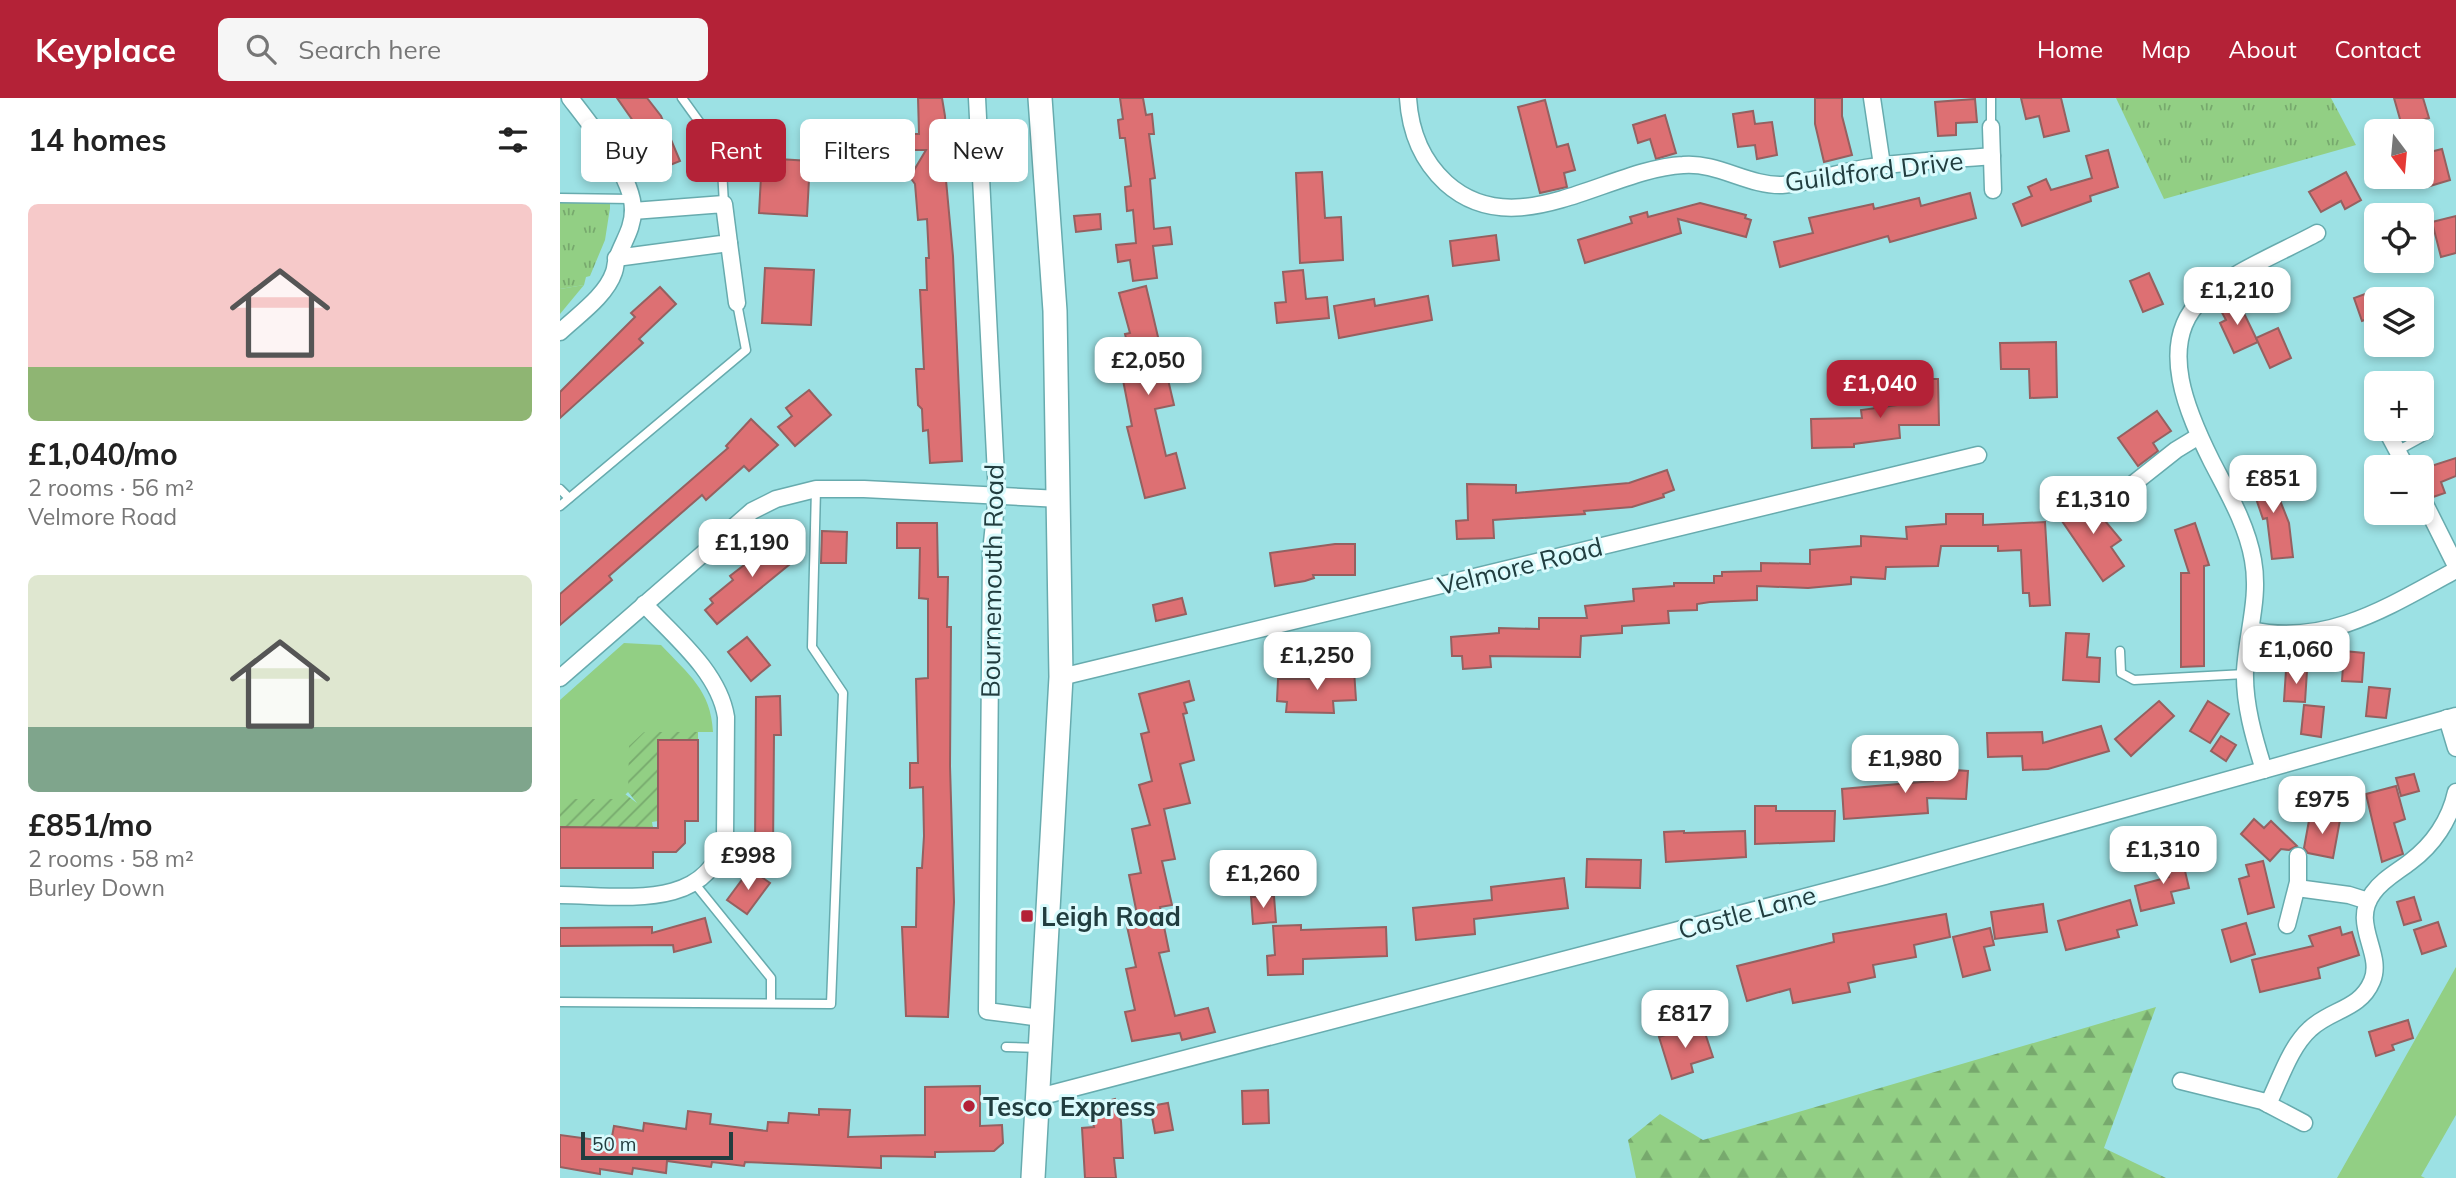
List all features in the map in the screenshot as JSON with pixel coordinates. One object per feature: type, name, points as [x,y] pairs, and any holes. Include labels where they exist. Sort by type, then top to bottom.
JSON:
[{"type":"street","points":[[560,332],[596,299],[614,274],[617,258],[629,234],[632,205],[607,145],[570,98]]},
{"type":"street","name":"Bournemouth Road","points":[[977,98],[997,495],[991,552],[987,1011],[1041,1018]]},
{"type":"street","points":[[1032,1178],[1061,677],[1055,312],[1040,98]]},
{"type":"street","name":"Guildford Drive","points":[[1408,98],[1415,138],[1439,177],[1462,194],[1506,208],[1538,205],[1682,164],[1711,167],[1779,185],[1882,165],[1992,156]]},
{"type":"street","points":[[1872,98],[1882,165]]},
{"type":"street","name":"Guildford Drive","points":[[1991,128],[1993,190]]},
{"type":"street","points":[[632,205],[724,204],[737,303]]},
{"type":"street","points":[[2264,769],[2252,728],[2245,674],[2255,577],[2250,547],[2239,516],[2199,436],[2186,400],[2179,359],[2186,320],[2200,300],[2317,233]]},
{"type":"street","points":[[617,258],[729,243]]},
{"type":"street","points":[[2109,503],[2176,450],[2199,436]]},
{"type":"street","points":[[2392,441],[2399,455]]},
{"type":"street","name":"Velmore Road","points":[[1061,677],[1978,455]]},
{"type":"street","points":[[560,678],[752,511],[776,499],[816,489],[1059,499]]},
{"type":"street","points":[[2251,630],[2280,635],[2325,632],[2368,616],[2456,568],[2434,523]]},
{"type":"street","points":[[560,895],[664,895],[695,884],[720,856],[725,837],[725,708],[714,682],[645,604]]},
{"type":"street","points":[[2451,717],[2456,748]]},
{"type":"street","name":"Castle Lane","points":[[1035,1098],[1885,876],[2451,717]]},
{"type":"street","points":[[2268,1104],[2297,1047],[2310,1029],[2358,1001],[2372,982],[2376,965],[2367,941],[2368,901],[2380,884],[2413,860],[2435,838],[2456,792]]},
{"type":"street","points":[[2287,925],[2297,888],[2298,856]]},
{"type":"street","points":[[2297,888],[2349,895],[2368,901]]},
{"type":"street","points":[[2181,1081],[2268,1104],[2304,1123]]},
{"type":"lane","points":[[682,98],[721,152],[724,204]]},
{"type":"lane","points":[[1991,98],[1991,128]]},
{"type":"lane","points":[[560,198],[632,205]]},
{"type":"lane","points":[[560,506],[746,350],[737,303]]},
{"type":"lane","points":[[2397,451],[2415,441]]},
{"type":"lane","points":[[560,489],[569,498]]},
{"type":"lane","points":[[560,1002],[831,1004],[843,693],[812,647],[816,489]]},
{"type":"lane","points":[[2120,651],[2121,673],[2134,680],[2245,674]]},
{"type":"lane","points":[[695,884],[771,978],[771,1002]]},
{"type":"lane","points":[[1006,1047],[1039,1048]]},
{"type":"green space","points":[[2116,98],[2331,98],[2356,145],[2164,199]]},
{"type":"green space","points":[[560,202],[610,203],[610,208],[605,240],[590,276],[586,277],[584,285],[560,289]]},
{"type":"green space","points":[[584,285],[560,314],[560,289]]},
{"type":"green space","points":[[624,643],[661,645],[689,674],[703,694],[713,732],[644,732],[629,791],[621,799],[560,799],[560,700]]},
{"type":"green space","points":[[644,732],[698,732],[698,740],[658,740],[658,821],[652,822],[653,828],[560,827],[560,799],[620,799],[625,794],[637,803],[628,792],[629,746]]},
{"type":"green space","points":[[2456,967],[2456,1115],[2421,1176],[2425,1178],[2337,1178]]},
{"type":"green space","points":[[2156,1007],[2104,1148],[2166,1178],[1636,1178],[1628,1140],[1660,1114],[1703,1140]]},
{"type":"building","points":[[617,98],[647,98],[662,119],[632,119]]},
{"type":"building","points":[[918,98],[942,98],[945,119],[929,119],[929,182],[946,182],[953,256],[962,461],[930,463],[928,430],[923,431],[922,409],[918,405],[916,369],[924,369],[920,290],[927,290],[926,258],[929,258],[927,219],[918,220],[914,182],[915,169],[926,150],[915,150],[915,134],[919,134]]},
{"type":"building","points":[[1120,98],[1143,98],[1146,115],[1152,114],[1154,134],[1149,134],[1155,178],[1150,179],[1154,229],[1170,227],[1172,244],[1153,246],[1157,278],[1133,281],[1130,260],[1118,262],[1116,245],[1136,243],[1133,210],[1127,211],[1125,187],[1131,186],[1125,138],[1120,138],[1118,120],[1123,119]]},
{"type":"building","points":[[1815,98],[1842,98],[1842,116],[1852,155],[1824,162],[1815,124]]},
{"type":"building","points":[[2021,98],[2061,98],[2069,131],[2044,137],[2039,116],[2026,119]]},
{"type":"building","points":[[2394,98],[2423,98],[2429,118],[2400,119]]},
{"type":"building","points":[[1975,99],[1977,122],[1956,123],[1956,135],[1938,136],[1935,102]]},
{"type":"building","points":[[1545,100],[1557,147],[1568,144],[1575,170],[1564,173],[1567,187],[1540,193],[1518,107]]},
{"type":"building","points":[[1753,111],[1755,124],[1772,122],[1777,155],[1757,159],[1755,145],[1738,147],[1733,114]]},
{"type":"building","points":[[1665,115],[1676,153],[1656,159],[1650,139],[1638,143],[1633,125]]},
{"type":"building","points":[[672,142],[680,161],[672,164]]},
{"type":"building","points":[[2442,149],[2450,180],[2434,185],[2434,151]]},
{"type":"building","points":[[2108,150],[2118,187],[2090,196],[2091,201],[2022,226],[2013,204],[2032,196],[2028,187],[2046,179],[2051,190],[2092,178],[2086,156]]},
{"type":"building","points":[[786,160],[800,160],[800,182],[809,182],[807,216],[759,213],[761,182],[786,182]]},
{"type":"building","points":[[1322,172],[1325,218],[1341,217],[1343,260],[1300,263],[1296,173]]},
{"type":"building","points":[[2346,172],[2361,200],[2345,209],[2341,201],[2321,212],[2309,192]]},
{"type":"building","points":[[1970,193],[1976,218],[1890,242],[1888,236],[1780,267],[1774,242],[1813,233],[1809,218],[1873,204],[1874,209],[1919,198],[1921,206]]},
{"type":"building","points":[[1700,203],[1746,215],[1745,218],[1751,220],[1746,237],[1678,219],[1681,233],[1585,263],[1578,240],[1632,223],[1630,217],[1647,212],[1648,217]]},
{"type":"building","points":[[1100,214],[1101,229],[1076,232],[1074,216]]},
{"type":"building","points":[[2456,216],[2456,253],[2441,257],[2434,222]]},
{"type":"building","points":[[1496,235],[1499,260],[1453,266],[1450,241]]},
{"type":"building","points":[[765,268],[814,270],[811,325],[762,323]]},
{"type":"building","points":[[1303,270],[1306,299],[1327,297],[1329,318],[1277,323],[1275,303],[1286,302],[1283,272]]},
{"type":"building","points":[[2149,273],[2163,304],[2143,312],[2130,281]]},
{"type":"building","points":[[1146,286],[1174,405],[1155,409],[1166,456],[1176,453],[1185,488],[1145,498],[1127,427],[1132,426],[1122,375],[1134,373],[1125,334],[1130,333],[1119,293]]},
{"type":"building","points":[[660,287],[676,304],[639,339],[643,343],[560,418],[560,392],[635,317],[631,313]]},
{"type":"building","points":[[2364,294],[2364,320],[2362,321],[2354,298]]},
{"type":"building","points":[[1428,296],[1432,320],[1339,338],[1334,306],[1374,299],[1375,306]]},
{"type":"building","points":[[2237,299],[2258,342],[2234,353],[2220,323],[2226,320],[2219,307]]},
{"type":"building","points":[[2278,328],[2291,358],[2270,368],[2256,338]]},
{"type":"building","points":[[2056,342],[2057,397],[2030,398],[2029,369],[2001,369],[2000,343]]},
{"type":"building","points":[[1913,379],[1938,379],[1939,425],[1899,425],[1900,438],[1854,444],[1854,447],[1812,448],[1811,419],[1862,418],[1861,410],[1913,403]]},
{"type":"building","points":[[809,390],[831,415],[795,446],[778,427],[792,416],[786,408]]},
{"type":"building","points":[[2157,411],[2171,431],[2153,443],[2158,451],[2138,466],[2118,438]]},
{"type":"building","points":[[751,419],[778,445],[749,471],[744,466],[706,500],[702,495],[609,576],[612,580],[560,625],[560,594],[728,448],[726,446]]},
{"type":"building","points":[[2456,458],[2456,476],[2441,482],[2445,493],[2434,497],[2434,465]]},
{"type":"building","points":[[1667,470],[1674,490],[1663,494],[1664,497],[1632,507],[1584,511],[1585,514],[1493,520],[1494,538],[1457,539],[1456,521],[1468,520],[1467,484],[1516,485],[1516,493],[1629,483]]},
{"type":"building","points":[[2268,470],[2289,523],[2293,557],[2272,559],[2267,518],[2263,519],[2249,478]]},
{"type":"building","points":[[2081,492],[2121,540],[2111,547],[2124,566],[2103,581],[2062,521],[2074,520],[2063,505]]},
{"type":"building","points":[[1946,514],[1983,514],[1983,525],[2045,522],[2050,605],[2030,606],[2029,593],[2023,593],[2021,550],[1998,551],[1998,546],[1941,546],[1938,566],[1886,567],[1885,579],[1851,577],[1851,584],[1808,588],[1757,586],[1757,600],[1697,604],[1697,610],[1668,611],[1669,623],[1622,626],[1622,633],[1581,636],[1580,657],[1490,656],[1491,667],[1463,669],[1462,656],[1452,656],[1451,637],[1499,633],[1499,628],[1539,629],[1539,618],[1587,618],[1585,606],[1634,601],[1633,589],[1674,586],[1674,583],[1714,583],[1714,576],[1722,576],[1722,572],[1761,571],[1761,563],[1810,564],[1810,550],[1861,546],[1861,536],[1907,539],[1906,527],[1946,524]]},
{"type":"building","points":[[897,523],[937,523],[938,577],[948,577],[954,902],[948,1017],[906,1016],[902,927],[916,927],[917,868],[922,868],[924,836],[923,787],[910,788],[910,763],[918,763],[916,679],[928,678],[928,599],[919,598],[920,548],[897,548]]},
{"type":"building","points":[[2195,523],[2209,565],[2204,566],[2204,666],[2181,667],[2181,573],[2189,573],[2175,530]]},
{"type":"building","points":[[822,531],[847,532],[846,563],[821,563]]},
{"type":"building","points":[[786,537],[801,555],[717,624],[705,610],[713,603],[710,599],[733,580],[730,576],[752,559],[754,562]]},
{"type":"building","points":[[1335,544],[1355,544],[1355,575],[1313,575],[1314,578],[1305,581],[1275,586],[1270,553]]},
{"type":"building","points":[[1182,598],[1186,614],[1156,621],[1153,605]]},
{"type":"building","points":[[2066,633],[2089,634],[2087,657],[2100,658],[2099,682],[2063,680]]},
{"type":"building","points":[[747,637],[770,665],[751,681],[728,652]]},
{"type":"building","points":[[2344,651],[2364,653],[2362,682],[2342,681]]},
{"type":"building","points":[[1354,670],[1356,700],[1333,701],[1334,713],[1286,712],[1287,702],[1277,701],[1278,679],[1314,679],[1314,672]]},
{"type":"building","points":[[2286,670],[2307,671],[2305,702],[2284,701]]},
{"type":"building","points":[[1189,681],[1194,700],[1184,703],[1187,713],[1183,714],[1194,760],[1180,764],[1190,803],[1164,809],[1175,859],[1162,861],[1172,905],[1160,907],[1169,951],[1159,953],[1175,1016],[1208,1008],[1215,1032],[1182,1040],[1180,1033],[1132,1041],[1125,1012],[1135,1010],[1126,969],[1136,967],[1126,922],[1138,919],[1129,875],[1141,873],[1132,829],[1150,825],[1139,785],[1152,781],[1141,734],[1149,732],[1139,694]]},
{"type":"building","points":[[2369,687],[2390,689],[2386,718],[2366,716]]},
{"type":"building","points":[[780,696],[781,735],[774,735],[773,851],[755,851],[756,697]]},
{"type":"building","points":[[2159,701],[2174,716],[2131,756],[2115,739]]},
{"type":"building","points":[[2208,701],[2229,714],[2210,743],[2190,731]]},
{"type":"building","points":[[2304,705],[2324,707],[2321,737],[2301,734]]},
{"type":"building","points":[[2101,726],[2109,751],[2048,769],[2023,770],[2022,756],[1988,757],[1987,733],[2042,732],[2043,743]]},
{"type":"building","points":[[2221,736],[2236,745],[2226,761],[2211,751]]},
{"type":"building","points":[[658,740],[698,740],[698,821],[685,821],[685,843],[676,852],[653,852],[653,868],[560,868],[560,827],[658,828]]},
{"type":"building","points":[[1934,762],[1955,763],[1955,770],[1968,771],[1966,799],[1927,798],[1928,813],[1844,819],[1842,789],[1933,781]]},
{"type":"building","points":[[2414,774],[2419,791],[2401,796],[2396,778]]},
{"type":"building","points":[[2396,786],[2405,819],[2394,823],[2403,854],[2382,862],[2366,794]]},
{"type":"building","points":[[1755,806],[1776,806],[1776,811],[1835,811],[1834,841],[1755,844]]},
{"type":"building","points":[[2310,815],[2340,820],[2333,858],[2308,853],[2304,848]]},
{"type":"building","points":[[2254,819],[2264,828],[2271,821],[2297,846],[2289,850],[2281,849],[2270,861],[2241,834]]},
{"type":"building","points":[[1745,831],[1746,857],[1666,862],[1664,832]]},
{"type":"building","points":[[2181,854],[2189,888],[2171,892],[2174,903],[2141,911],[2135,886],[2169,877],[2164,858]]},
{"type":"building","points":[[1587,859],[1641,860],[1640,888],[1586,887]]},
{"type":"building","points":[[2263,861],[2274,907],[2248,914],[2239,879],[2249,876],[2246,865]]},
{"type":"building","points":[[750,869],[770,883],[747,914],[727,900]]},
{"type":"building","points":[[1564,878],[1568,908],[1474,919],[1475,934],[1416,940],[1413,908],[1492,900],[1491,887]]},
{"type":"building","points":[[1274,896],[1276,922],[1253,924],[1251,897]]},
{"type":"building","points":[[2414,897],[2421,920],[2404,925],[2397,902]]},
{"type":"building","points":[[2130,900],[2137,925],[2117,930],[2119,937],[2066,950],[2058,921]]},
{"type":"building","points":[[2043,904],[2047,932],[1995,939],[1991,912]]},
{"type":"building","points":[[1946,914],[1950,937],[1914,945],[1916,957],[1873,965],[1875,977],[1848,983],[1850,992],[1793,1003],[1790,989],[1747,1001],[1737,966],[1834,942],[1833,934]]},
{"type":"building","points":[[705,918],[711,942],[674,952],[673,945],[560,946],[560,928],[652,927],[652,933]]},
{"type":"building","points":[[2438,922],[2446,946],[2422,954],[2414,930]]},
{"type":"building","points":[[2246,923],[2255,954],[2231,962],[2222,930]]},
{"type":"building","points":[[1301,925],[1301,930],[1386,927],[1387,956],[1303,959],[1303,974],[1268,975],[1267,956],[1275,955],[1273,926]]},
{"type":"building","points":[[2340,927],[2342,935],[2352,932],[2359,955],[2318,968],[2320,978],[2260,992],[2252,960],[2313,946],[2309,936]]},
{"type":"building","points":[[1990,928],[1994,945],[1984,947],[1990,970],[1963,977],[1953,937]]},
{"type":"building","points":[[2408,1020],[2413,1038],[2392,1045],[2394,1050],[2376,1056],[2369,1032]]},
{"type":"building","points":[[1702,1024],[1713,1057],[1691,1064],[1693,1072],[1672,1079],[1659,1037]]},
{"type":"building","points":[[980,1086],[980,1126],[1002,1125],[1003,1143],[994,1151],[935,1152],[935,1157],[881,1156],[881,1168],[745,1162],[744,1166],[712,1162],[711,1167],[667,1161],[666,1173],[633,1168],[632,1174],[600,1169],[600,1174],[560,1167],[560,1135],[611,1142],[614,1126],[643,1131],[644,1123],[686,1129],[688,1111],[711,1114],[710,1124],[767,1131],[768,1122],[788,1123],[789,1113],[819,1115],[819,1109],[850,1110],[848,1137],[925,1135],[925,1087]]},
{"type":"building","points":[[1268,1090],[1269,1123],[1243,1124],[1242,1091]]},
{"type":"building","points":[[1115,1099],[1121,1121],[1123,1158],[1114,1158],[1116,1178],[1085,1178],[1082,1128],[1094,1127],[1089,1106]]},
{"type":"building","points":[[1168,1103],[1173,1130],[1155,1133],[1150,1106]]},
{"type":"place","name":"Leigh Road","points":[[1027,916]]},
{"type":"place","name":"Tesco Express","points":[[969,1106]]}]
